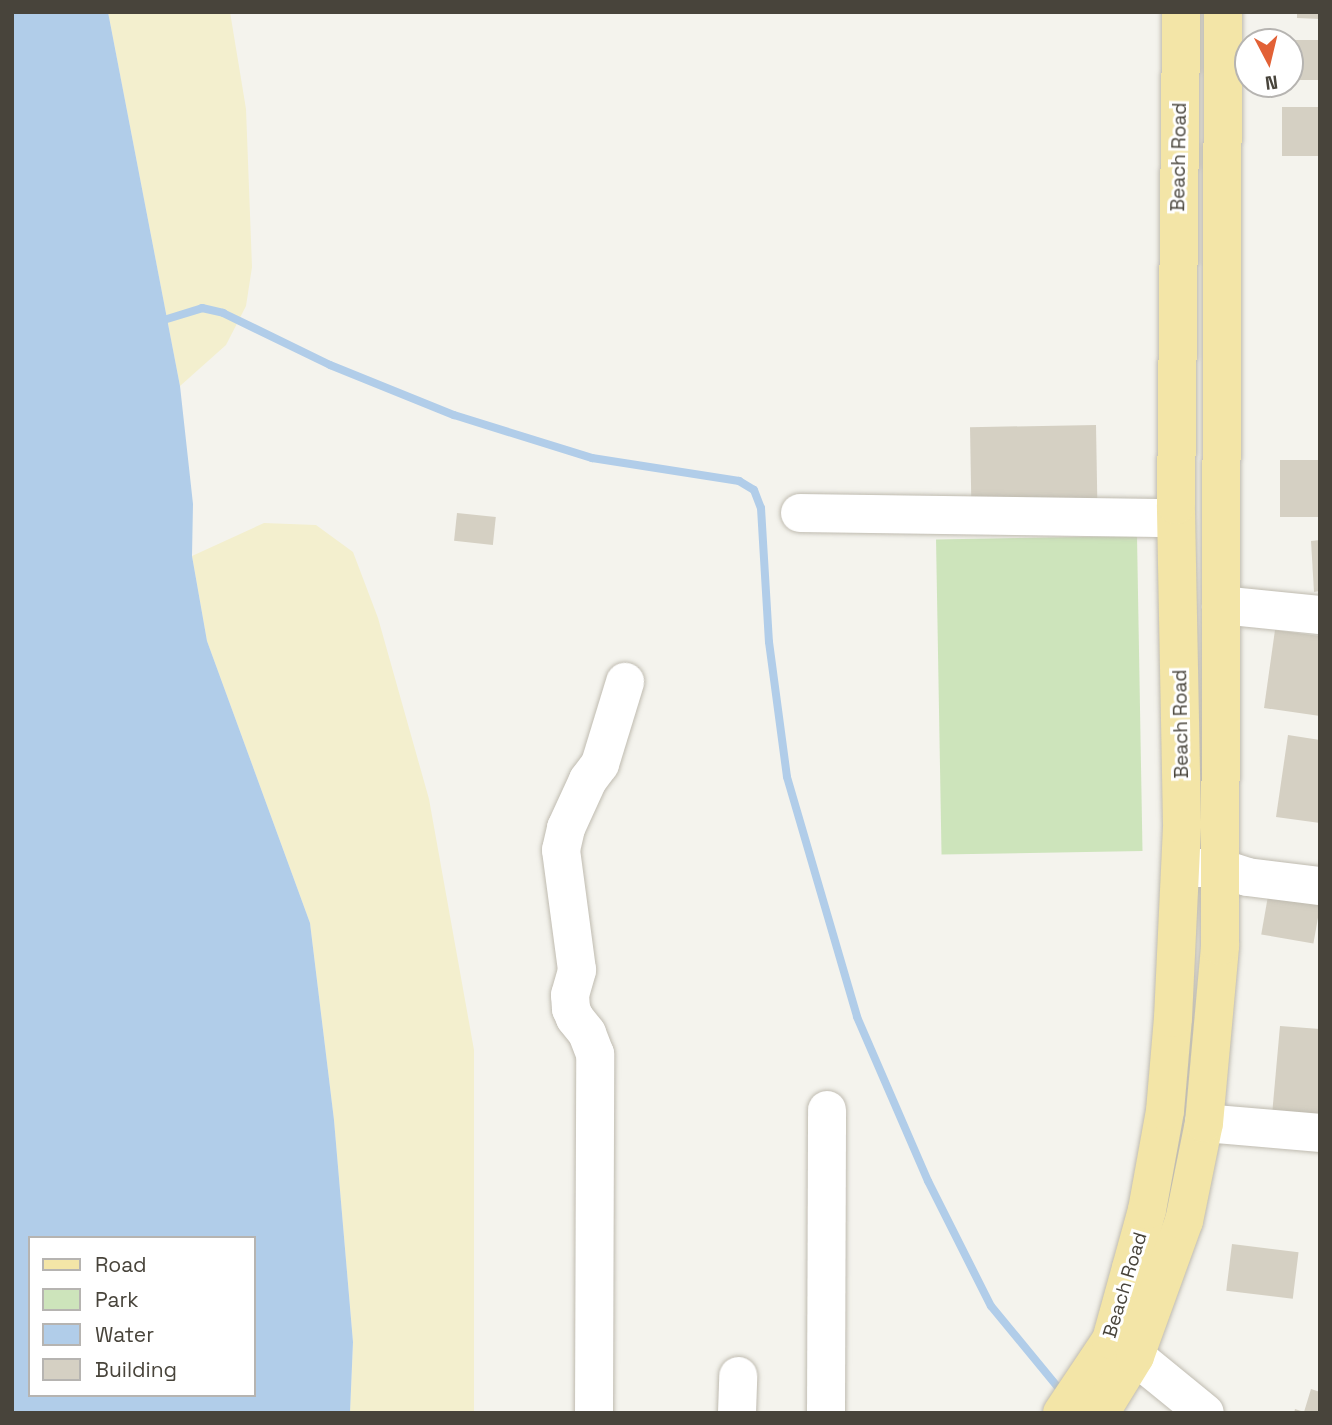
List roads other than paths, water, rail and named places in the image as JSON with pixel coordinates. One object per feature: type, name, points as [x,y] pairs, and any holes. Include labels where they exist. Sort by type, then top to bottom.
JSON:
[{"type":"main road","name":"Beach Road","points":[[1062,1413],[1123,1348],[1165,1111],[1181,868],[1176,518],[1181,12]]},
{"type":"main road","name":"Beach Road","points":[[1101,1413],[1123,1348],[1184,1221],[1204,1123],[1220,946],[1223,12]]},
{"type":"street","points":[[800,513],[1176,518]]},
{"type":"street","points":[[1222,605],[1320,615]]},
{"type":"street","points":[[594,1413],[595,1054],[587,1033],[571,1009],[570,995],[577,970],[561,850],[566,828],[588,780],[600,764],[625,682]]},
{"type":"street","points":[[1181,868],[1220,868],[1247,877],[1320,886]]},
{"type":"street","points":[[826,1413],[827,1110]]},
{"type":"street","points":[[1204,1123],[1320,1133]]},
{"type":"street","points":[[1123,1348],[1205,1413]]},
{"type":"street","points":[[737,1413],[738,1376]]},
{"type":"water","points":[[12,12],[108,12],[180,386],[193,504],[192,556],[207,641],[310,923],[334,1120],[353,1342],[350,1413],[12,1413]]},
{"type":"waterway","points":[[167,319],[202,308],[223,313],[330,365],[454,415],[592,458],[739,481],[754,490],[761,508],[769,642],[787,777],[857,1017],[928,1181],[991,1306],[1062,1392]]}]
